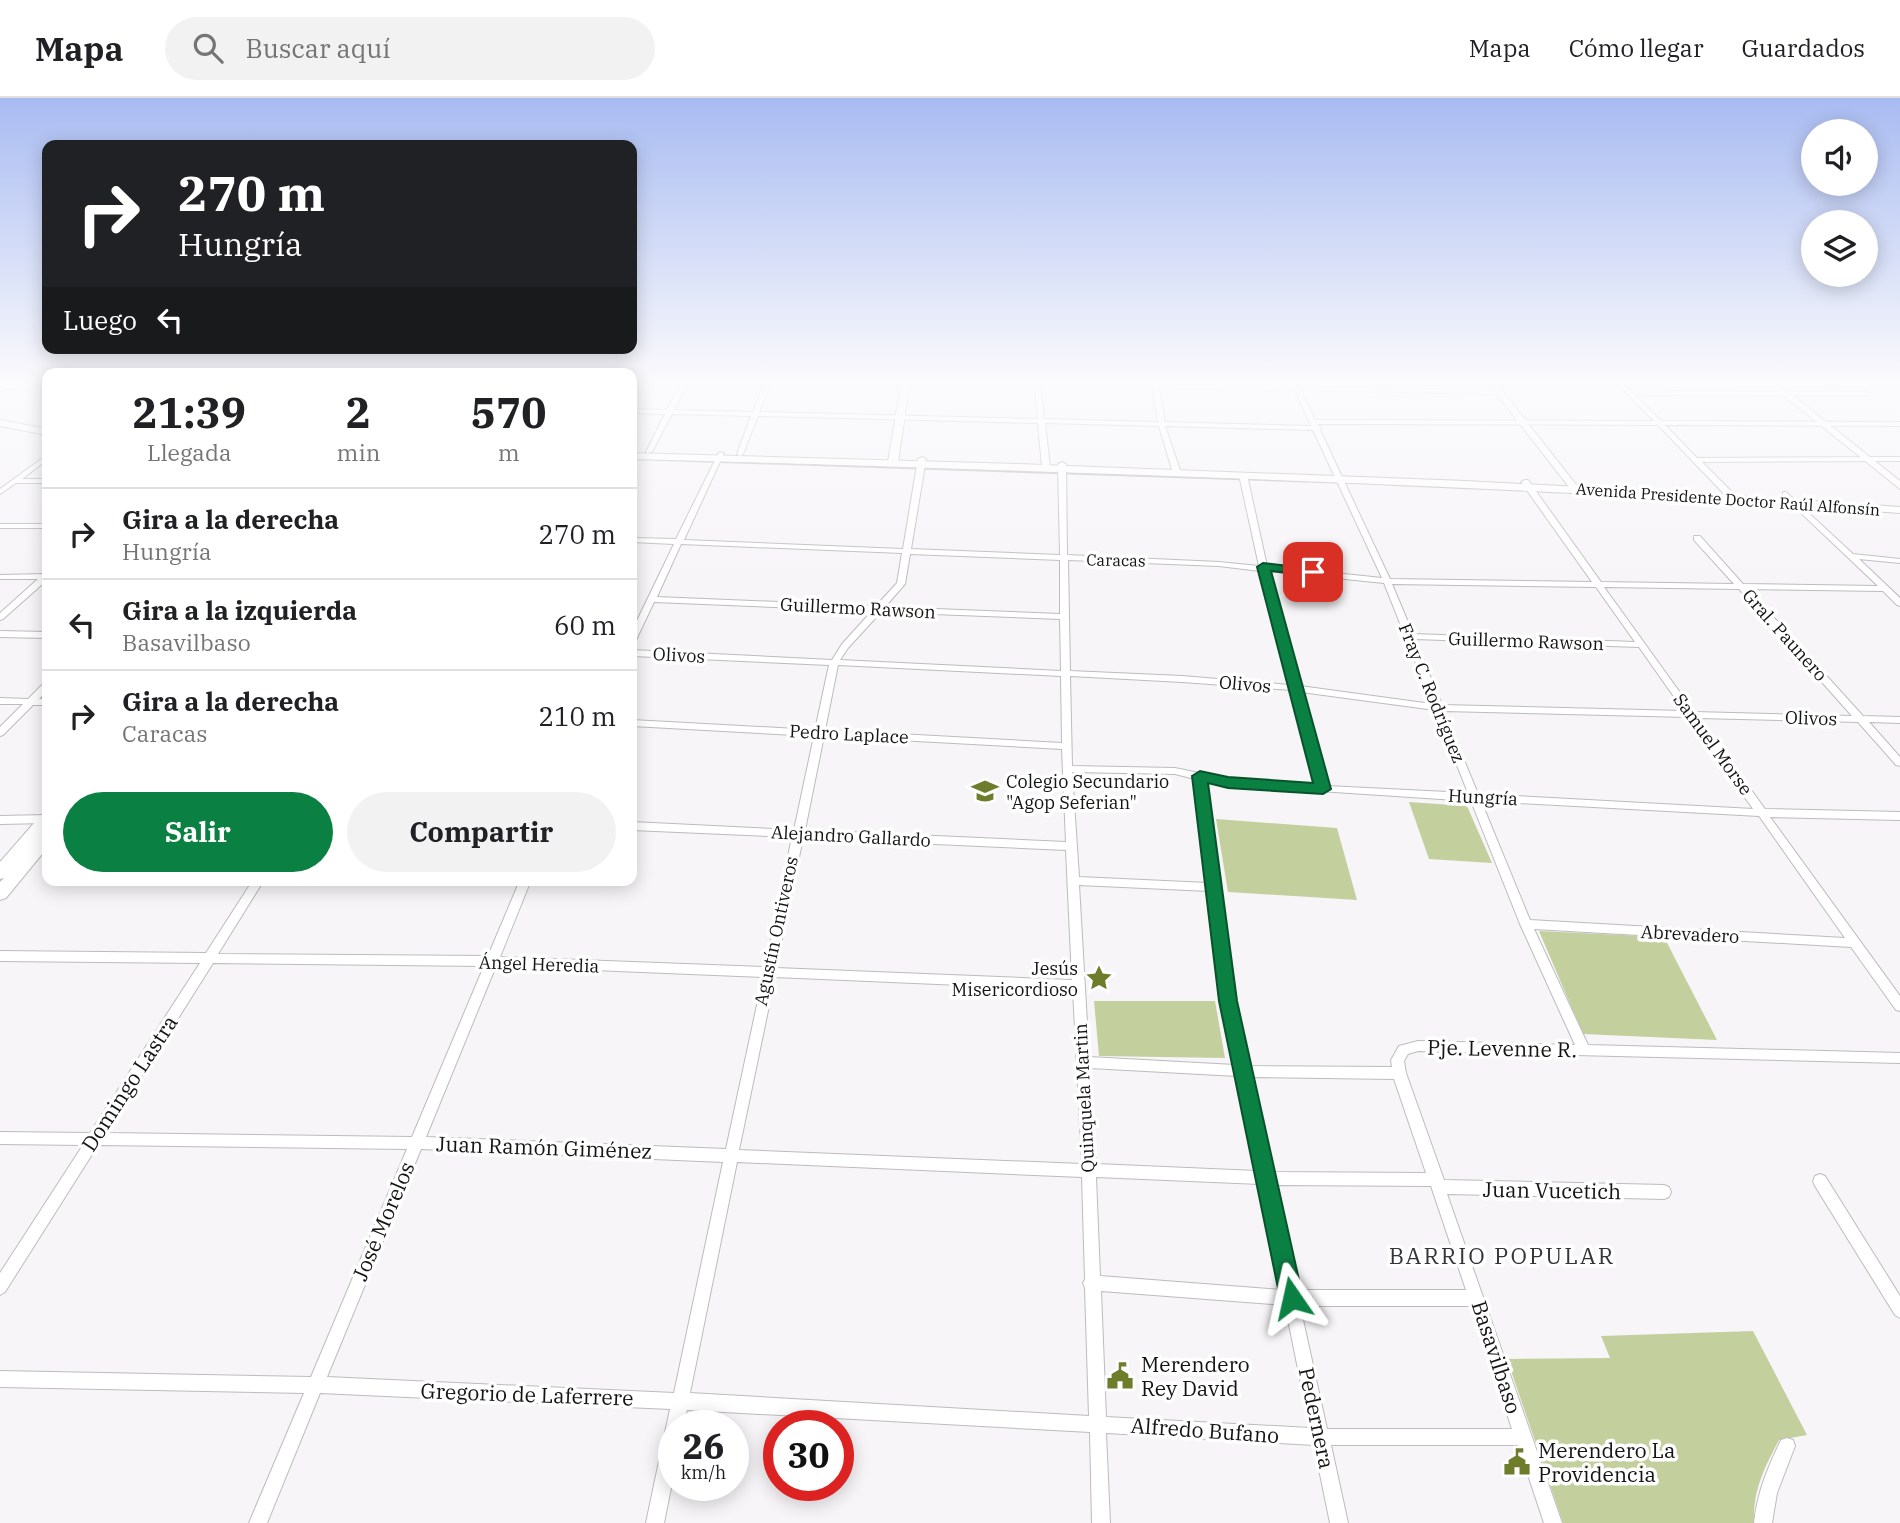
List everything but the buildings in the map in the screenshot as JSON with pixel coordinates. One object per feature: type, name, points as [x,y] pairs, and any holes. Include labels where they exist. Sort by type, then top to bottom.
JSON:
[{"type":"main road","points":[[637,453],[720,456],[740,454],[1527,485]]},
{"type":"main road","points":[[637,454],[894,460]]},
{"type":"main road","points":[[1176,470],[1243,475],[1341,477]]},
{"type":"main road","name":"Avenida Presidente Doctor Raúl Alfonsín","points":[[1527,485],[1728,493],[1900,510]]},
{"type":"main road","name":"Avenida Presidente Doctor Raúl Alfonsín","points":[[1789,498],[1900,504]]},
{"type":"main road","points":[[0,873],[42,825]]},
{"type":"main road","points":[[0,894],[42,843]]},
{"type":"street","points":[[649,452],[653,446]]},
{"type":"street","points":[[740,454],[743,446]]},
{"type":"street","points":[[894,460],[896,446]]},
{"type":"street","points":[[1045,446],[1046,465]]},
{"type":"street","points":[[1168,446],[1176,470]]},
{"type":"street","name":"Fray C. Rodríguez","points":[[1326,446],[1387,581],[1526,925],[1583,1049]]},
{"type":"street","points":[[1541,446],[1572,486]]},
{"type":"street","points":[[1682,446],[1728,493]]},
{"type":"street","points":[[1850,446],[1900,486]]},
{"type":"street","points":[[637,630],[720,456]]},
{"type":"street","points":[[1696,460],[1900,460]]},
{"type":"street","points":[[0,492],[42,461]]},
{"type":"street","name":"Agustín Ontiveros","points":[[678,1410],[834,663],[845,646],[901,584],[922,461]]},
{"type":"street","name":"Quinquela Martin","points":[[1063,466],[1066,769],[1089,1170],[1101,1523]]},
{"type":"street","points":[[1243,475],[1263,567],[1323,789]]},
{"type":"street","points":[[15,481],[42,481]]},
{"type":"street","name":"Samuel Morse","points":[[1527,485],[1600,583],[1691,715],[1900,1006]]},
{"type":"street","points":[[1789,498],[1900,604]]},
{"type":"street","points":[[0,526],[42,526]]},
{"type":"street","name":"Gral. Paunero","points":[[1697,538],[1900,763]]},
{"type":"street","name":"Caracas","points":[[637,540],[1263,567],[1387,581],[1884,589]]},
{"type":"street","points":[[1849,556],[1900,561]]},
{"type":"street","points":[[0,577],[42,577]]},
{"type":"street","points":[[0,618],[42,581]]},
{"type":"street","name":"Guillermo Rawson","points":[[653,599],[1063,617]]},
{"type":"street","points":[[0,634],[42,635]]},
{"type":"street","name":"Guillermo Rawson","points":[[1408,636],[1643,645]]},
{"type":"street","name":"Olivos","points":[[637,653],[1182,679],[1296,688],[1439,708],[1900,720]]},
{"type":"street","points":[[0,733],[42,690]]},
{"type":"street","points":[[0,701],[42,702]]},
{"type":"street","name":"Pedro Laplace","points":[[637,723],[1066,746]]},
{"type":"street","name":"Hungría","points":[[1066,769],[1175,771],[1228,782],[1323,789],[1762,813],[1900,816]]},
{"type":"street","name":"Pedernera","points":[[1200,776],[1228,1001],[1241,1071],[1268,1178],[1339,1523]]},
{"type":"street","points":[[0,820],[42,819]]},
{"type":"street","name":"Alejandro Gallardo","points":[[637,826],[1070,846]]},
{"type":"street","points":[[1072,881],[1214,887]]},
{"type":"street","name":"Domingo Lastra","points":[[0,1287],[255,886]]},
{"type":"street","name":"José Morelos","points":[[258,1523],[523,886]]},
{"type":"street","name":"Abrevadero","points":[[1526,925],[1854,943]]},
{"type":"street","name":"Ángel Heredia","points":[[0,956],[490,961],[1077,985]]},
{"type":"street","name":"Pje. Levenne R.","points":[[1399,1073],[1397,1060],[1404,1050],[1418,1046],[1900,1058]]},
{"type":"street","points":[[1082,1062],[1241,1071],[1399,1073]]},
{"type":"street","name":"Basavilbaso","points":[[1399,1073],[1553,1523]]},
{"type":"street","name":"Juan Ramón Giménez","points":[[0,1138],[416,1143],[1089,1170]]},
{"type":"street","name":"Juan Vucetich","points":[[1089,1170],[1664,1192]]},
{"type":"street","points":[[1820,1181],[1900,1310]]},
{"type":"street","points":[[1091,1283],[1292,1298],[1477,1298]]},
{"type":"street","name":"Gregorio de Laferrere","points":[[0,1380],[314,1385],[1096,1423]]},
{"type":"street","name":"Alfredo Bufano","points":[[1096,1423],[1321,1437],[1524,1437]]},
{"type":"street","points":[[1763,1523],[1763,1506],[1787,1446]]},
{"type":"street","name":"Agustín Ontiveros","points":[[655,1523],[659,1501]]},
{"type":"green space","points":[[1409,802],[1467,806],[1492,863],[1429,859]]},
{"type":"green space","points":[[1216,819],[1337,828],[1357,900],[1228,892]]},
{"type":"green space","points":[[1539,931],[1664,937],[1717,1040],[1583,1034]]},
{"type":"green space","points":[[1094,1001],[1215,1001],[1225,1058],[1099,1056]]},
{"type":"green space","points":[[1753,1331],[1807,1435],[1779,1440],[1758,1489],[1754,1523],[1563,1523],[1507,1359],[1610,1358],[1601,1336]]},
{"type":"place","name":"Colegio Secundario \"Agop Seferian\"","points":[[985,791]]},
{"type":"place","name":"Jesús Misericordioso","points":[[1099,978]]},
{"type":"place","name":"Merendero Rey David","points":[[1120,1376]]},
{"type":"place","name":"Merendero La Providencia","points":[[1517,1462]]},
{"type":"district","name":"BARRIO POPULAR","points":[[1502,1255]]},
{"type":"route","points":[[1292,1298],[1228,1001],[1200,776],[1228,782],[1323,789],[1263,567],[1313,572]]}]
